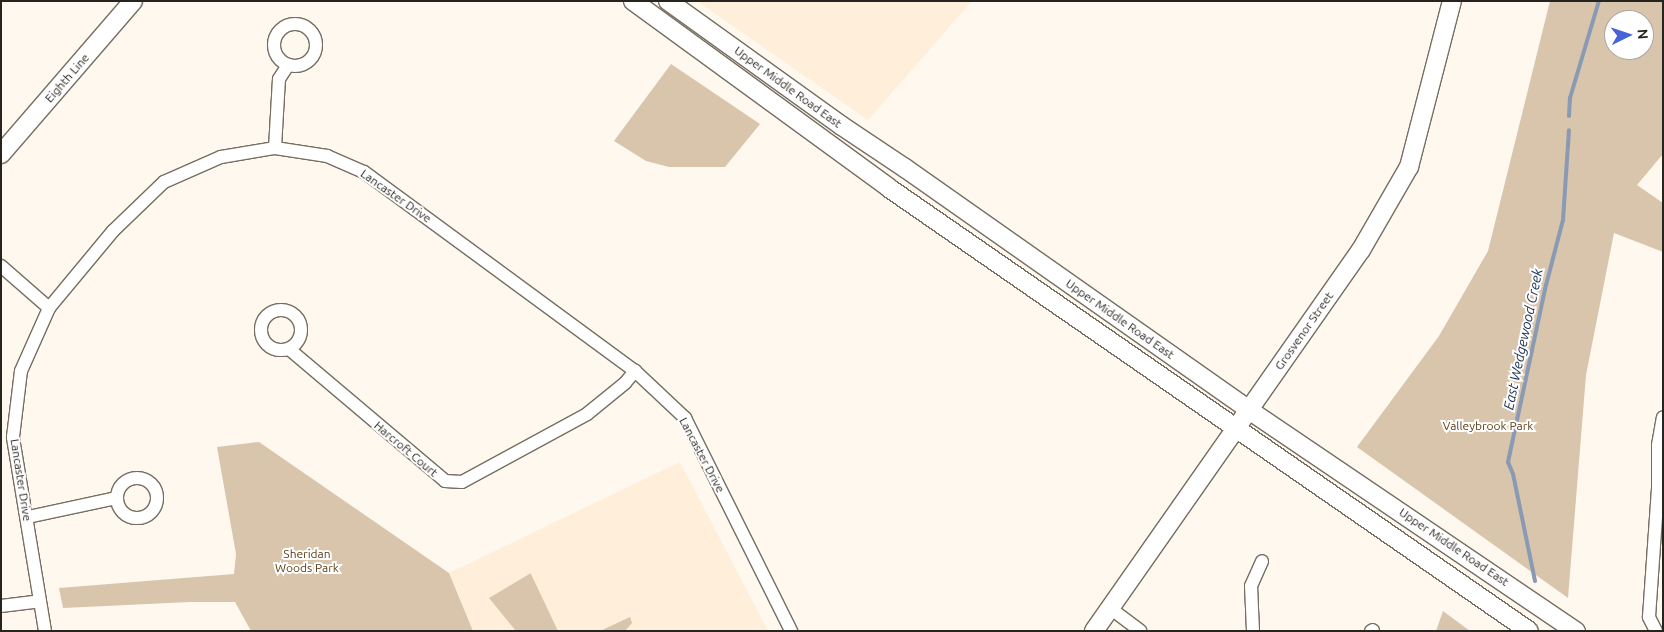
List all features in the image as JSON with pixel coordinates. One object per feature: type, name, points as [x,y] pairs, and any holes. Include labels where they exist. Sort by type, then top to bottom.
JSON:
[{"type":"main road","name":"Eighth Line","points":[[1,154],[133,1]]},
{"type":"main road","name":"Upper Middle Road East","points":[[633,1],[889,188],[1530,631]]},
{"type":"main road","name":"Upper Middle Road East","points":[[668,1],[842,126],[1249,410],[1576,631]]},
{"type":"main road","name":"Grosvenor Street","points":[[1094,631],[1361,250],[1409,167],[1452,1]]},
{"type":"street","points":[[275,148],[279,79],[288,65]]},
{"type":"street","name":"Lancaster Drive","points":[[45,631],[28,517],[7,437],[21,371],[49,308],[113,231],[164,182],[221,157],[275,148],[327,156],[364,172],[635,371],[685,418],[791,631]]},
{"type":"street","points":[[1,266],[49,308]]},
{"type":"street","name":"Harcroft Court","points":[[289,349],[445,481],[462,482],[587,414],[625,383],[635,371]]},
{"type":"street","points":[[1656,631],[1649,617],[1660,489],[1658,445],[1663,417]]},
{"type":"street","points":[[28,517],[117,498]]},
{"type":"street","points":[[1253,631],[1251,586],[1262,561]]},
{"type":"street","points":[[1,606],[40,601]]},
{"type":"street","points":[[1110,608],[1140,631]]},
{"type":"shaded area","points":[[697,1],[972,1],[868,120]]},
{"type":"shaded area","points":[[680,462],[768,631],[473,631],[449,573]]},
{"type":"green space","name":"Valleybrook Park","points":[[1550,1],[1663,1],[1663,154],[1637,185],[1663,203],[1663,252],[1614,233],[1586,375],[1568,598],[1357,447],[1439,336],[1488,251]]},
{"type":"green space","points":[[671,64],[760,124],[725,167],[669,167],[646,161],[614,141]]},
{"type":"green space","name":"Sheridan Woods Park","points":[[259,442],[449,573],[473,631],[251,631],[235,602],[190,602],[63,608],[59,588],[234,574],[236,554],[217,447]]},
{"type":"green space","points":[[531,573],[558,631],[516,631],[489,598]]},
{"type":"green space","points":[[1443,611],[1470,631],[1436,631]]},
{"type":"green space","points":[[630,617],[632,623],[625,631],[600,631]]},
{"type":"waterway","name":"East Wedgewood Creek","points":[[1569,116],[1570,98],[1599,1]]},
{"type":"waterway","name":"East Wedgewood Creek","points":[[1535,581],[1513,474],[1508,462],[1545,289],[1563,220],[1569,130]]}]
